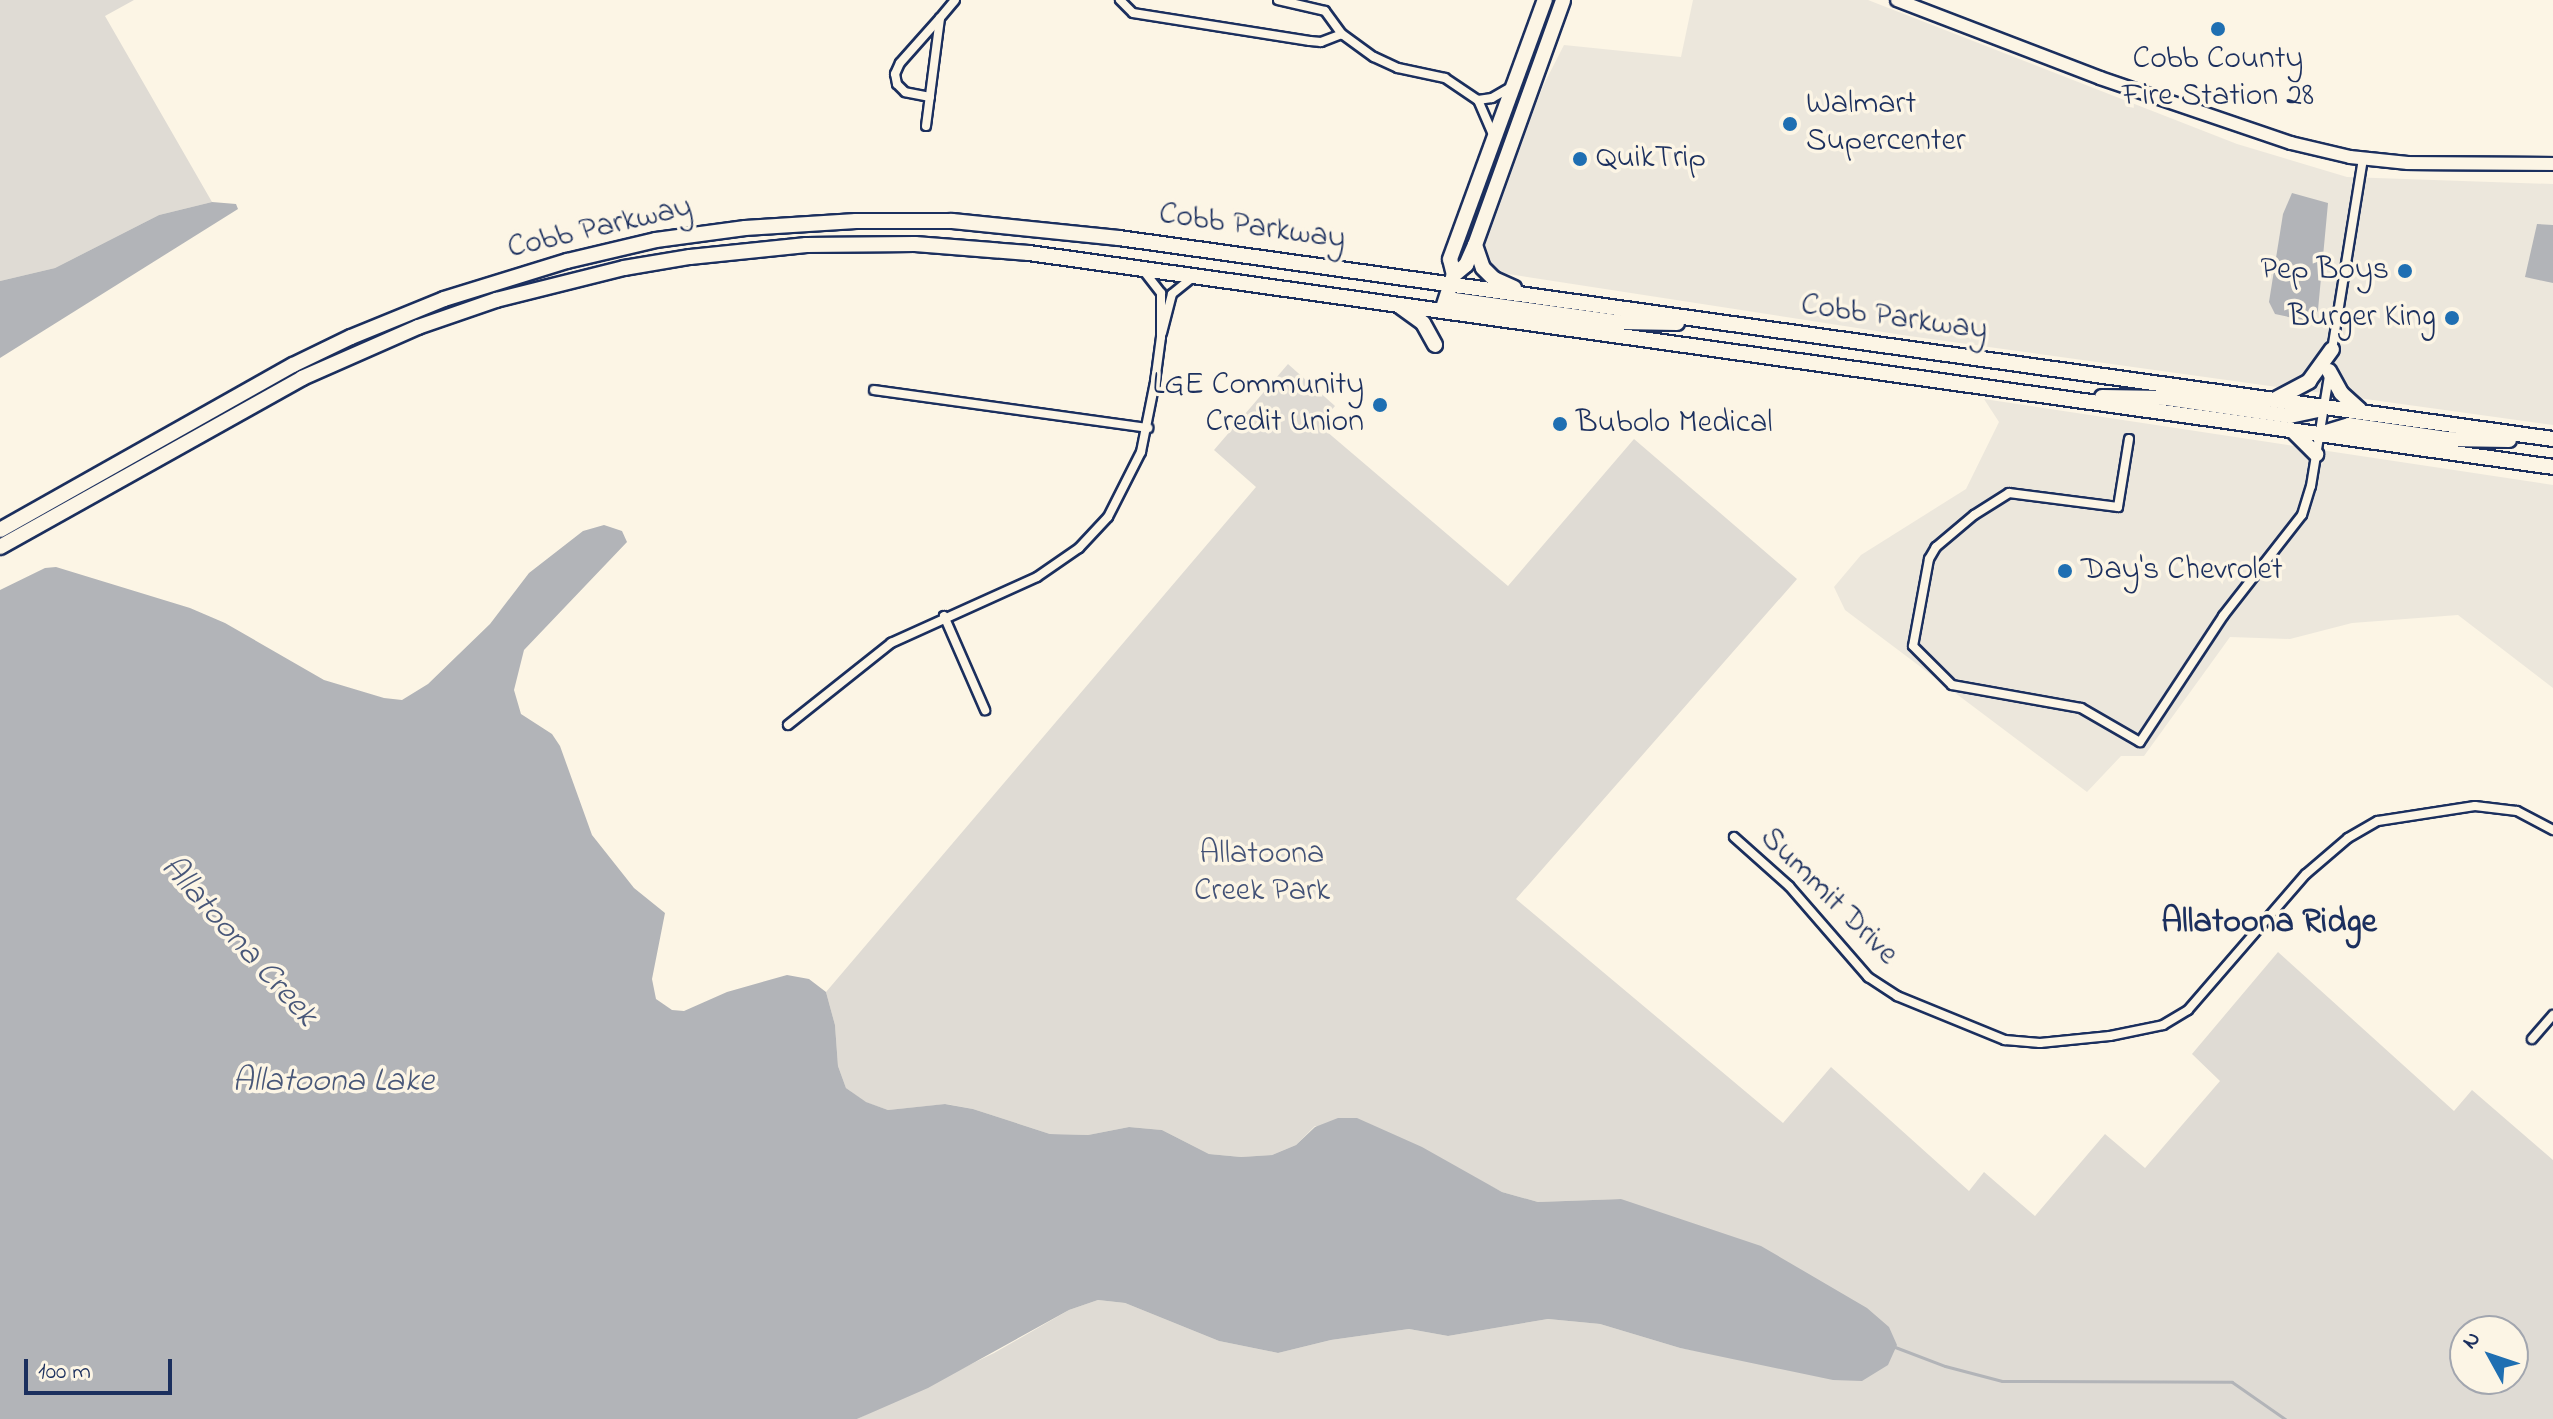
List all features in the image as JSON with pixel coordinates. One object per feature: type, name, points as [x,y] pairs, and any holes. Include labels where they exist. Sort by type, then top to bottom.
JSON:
[{"type":"main road","points":[[1449,292],[1450,259],[1545,0]]},
{"type":"main road","points":[[1449,292],[1475,245],[1563,0]]},
{"type":"main road","name":"Cobb Parkway","points":[[0,530],[293,365],[351,337],[478,287],[621,248],[693,234],[784,224],[952,221],[1119,238],[2086,401],[2553,467]]},
{"type":"main road","name":"Cobb Parkway","points":[[0,547],[338,361],[496,300],[624,268],[745,250],[873,244],[990,249],[1398,305],[1449,292],[1538,295],[2553,439]]},
{"type":"main road","points":[[1475,245],[1483,268],[1494,279],[1538,295]]},
{"type":"main road","points":[[621,248],[624,268]]},
{"type":"main road","points":[[1449,292],[1618,322],[1667,324],[1695,319]]},
{"type":"main road","points":[[1398,305],[1423,323],[1435,345]]},
{"type":"main road","points":[[2273,401],[2309,381],[2332,349]]},
{"type":"main road","points":[[2329,371],[2346,400],[2364,413]]},
{"type":"main road","points":[[2086,401],[2109,395],[2156,398],[2290,416],[2323,408]]},
{"type":"main road","points":[[2319,434],[2349,425],[2447,439],[2537,437]]},
{"type":"main road","points":[[2293,430],[2316,454]]},
{"type":"street","points":[[930,97],[905,92],[897,84],[895,74],[955,0]]},
{"type":"street","points":[[1120,0],[1133,13],[1310,41],[1321,42],[1342,34]]},
{"type":"street","points":[[1278,0],[1325,11],[1342,34],[1374,57],[1398,68],[1445,78],[1478,100],[1494,137]]},
{"type":"street","points":[[1897,0],[2160,99],[2291,143],[2363,158],[2459,165],[2553,164]]},
{"type":"street","points":[[926,126],[940,18]]},
{"type":"street","points":[[1478,100],[1492,98],[1514,85]]},
{"type":"street","points":[[2129,439],[2118,507],[2009,493],[1974,515],[1936,547],[1929,559],[1913,646],[1952,685],[2081,708],[2140,742],[2217,625],[2302,515],[2316,454],[2363,158]]},
{"type":"street","points":[[1139,268],[1159,288],[1161,337]]},
{"type":"street","points":[[788,725],[869,658],[944,616],[1037,577],[1079,548],[1108,517],[1122,495],[1148,428],[1161,337],[1175,290],[1197,276]]},
{"type":"street","points":[[874,390],[1148,428]]},
{"type":"street","points":[[944,616],[985,710]]},
{"type":"street","name":"Summit Drive","points":[[1734,837],[1789,886],[1850,960],[1878,984],[1897,996],[2005,1040],[2040,1043],[2110,1036],[2163,1025],[2188,1010],[2306,874],[2348,838],[2378,821],[2475,806],[2517,811],[2553,830]]},
{"type":"street","points":[[2532,1039],[2553,1015]]},
{"type":"shaded area","points":[[1693,0],[1868,0],[2237,144],[2347,177],[2553,184],[2553,425],[1909,336],[1495,272],[1478,248],[1544,84],[1564,45],[1681,57]]},
{"type":"shaded area","points":[[1984,399],[2553,485],[2553,688],[2458,615],[2352,623],[2290,639],[2230,637],[2144,756],[2121,756],[2087,792],[1845,610],[1834,587],[1861,555],[1966,489],[1999,422]]},
{"type":"green space","points":[[0,0],[134,0],[105,16],[212,202],[159,215],[55,268],[0,281]]},
{"type":"green space","name":"Allatoona Creek Park","points":[[1288,364],[1335,406],[1319,425],[1508,586],[1634,439],[1797,579],[1516,899],[1783,1123],[1831,1067],[1969,1191],[1984,1172],[2035,1216],[2105,1134],[2145,1168],[2220,1081],[2192,1054],[2278,952],[2454,1111],[2472,1090],[2553,1160],[2553,1419],[857,1419],[994,1353],[1069,1310],[1098,1300],[1125,1303],[1219,1341],[1278,1353],[1331,1340],[1409,1329],[1448,1336],[1548,1319],[1600,1324],[1680,1348],[1750,1360],[1621,1199],[1538,1202],[1502,1192],[1463,1172],[1315,1126],[1296,1145],[1272,1155],[1241,1157],[1209,1154],[1162,1130],[1129,1127],[1088,1135],[1050,1134],[973,1109],[946,1104],[888,1110],[865,1102],[846,1088],[838,1066],[835,1025],[826,992],[1256,487],[1214,450]]},
{"type":"water","points":[[2292,193],[2328,203],[2318,310],[2315,317],[2307,321],[2275,314],[2269,302],[2283,214]]},
{"type":"water","points":[[212,202],[236,204],[238,209],[0,358],[0,281],[55,268],[159,215]]},
{"type":"water","points":[[2537,224],[2553,225],[2553,283],[2525,277]]},
{"type":"water","name":"Allatoona Lake","points":[[604,525],[622,531],[627,542],[524,650],[514,690],[521,714],[552,734],[560,746],[592,835],[634,888],[665,913],[652,979],[656,999],[672,1010],[684,1011],[727,992],[787,975],[809,979],[826,992],[835,1025],[838,1066],[846,1088],[866,1102],[888,1110],[945,1104],[973,1109],[1050,1134],[1088,1135],[1129,1127],[1162,1130],[1209,1154],[1241,1157],[1272,1155],[1296,1145],[1315,1127],[1338,1118],[1357,1118],[1422,1147],[1502,1192],[1538,1202],[1621,1199],[1761,1246],[1867,1308],[1889,1327],[1897,1345],[1888,1365],[1862,1381],[1833,1380],[1680,1348],[1600,1324],[1548,1319],[1448,1336],[1409,1329],[1331,1340],[1278,1353],[1219,1341],[1125,1303],[1098,1300],[1069,1310],[928,1388],[857,1419],[0,1419],[0,590],[45,568],[56,567],[190,608],[225,623],[324,680],[384,698],[402,700],[428,684],[490,624],[529,573],[583,531]]},
{"type":"waterway","points":[[1895,1347],[1945,1366],[2002,1381],[2232,1382],[2285,1419]]},
{"type":"place","name":"Cobb County Fire Station 28","points":[[2218,29]]},
{"type":"place","name":"Walmart Supercenter","points":[[1790,124]]},
{"type":"place","name":"QuikTrip","points":[[1580,159]]},
{"type":"place","name":"Pep Boys","points":[[2405,271]]},
{"type":"place","name":"Burger King","points":[[2452,318]]},
{"type":"place","name":"LGE Community Credit Union","points":[[1380,405]]},
{"type":"place","name":"Bubolo Medical","points":[[1560,424]]},
{"type":"place","name":"Day's Chevrolet","points":[[2065,571]]},
{"type":"district","name":"Allatoona Ridge","points":[[2269,924]]},
{"type":"water label","name":"Allatoona Creek","points":[[238,942]]}]
